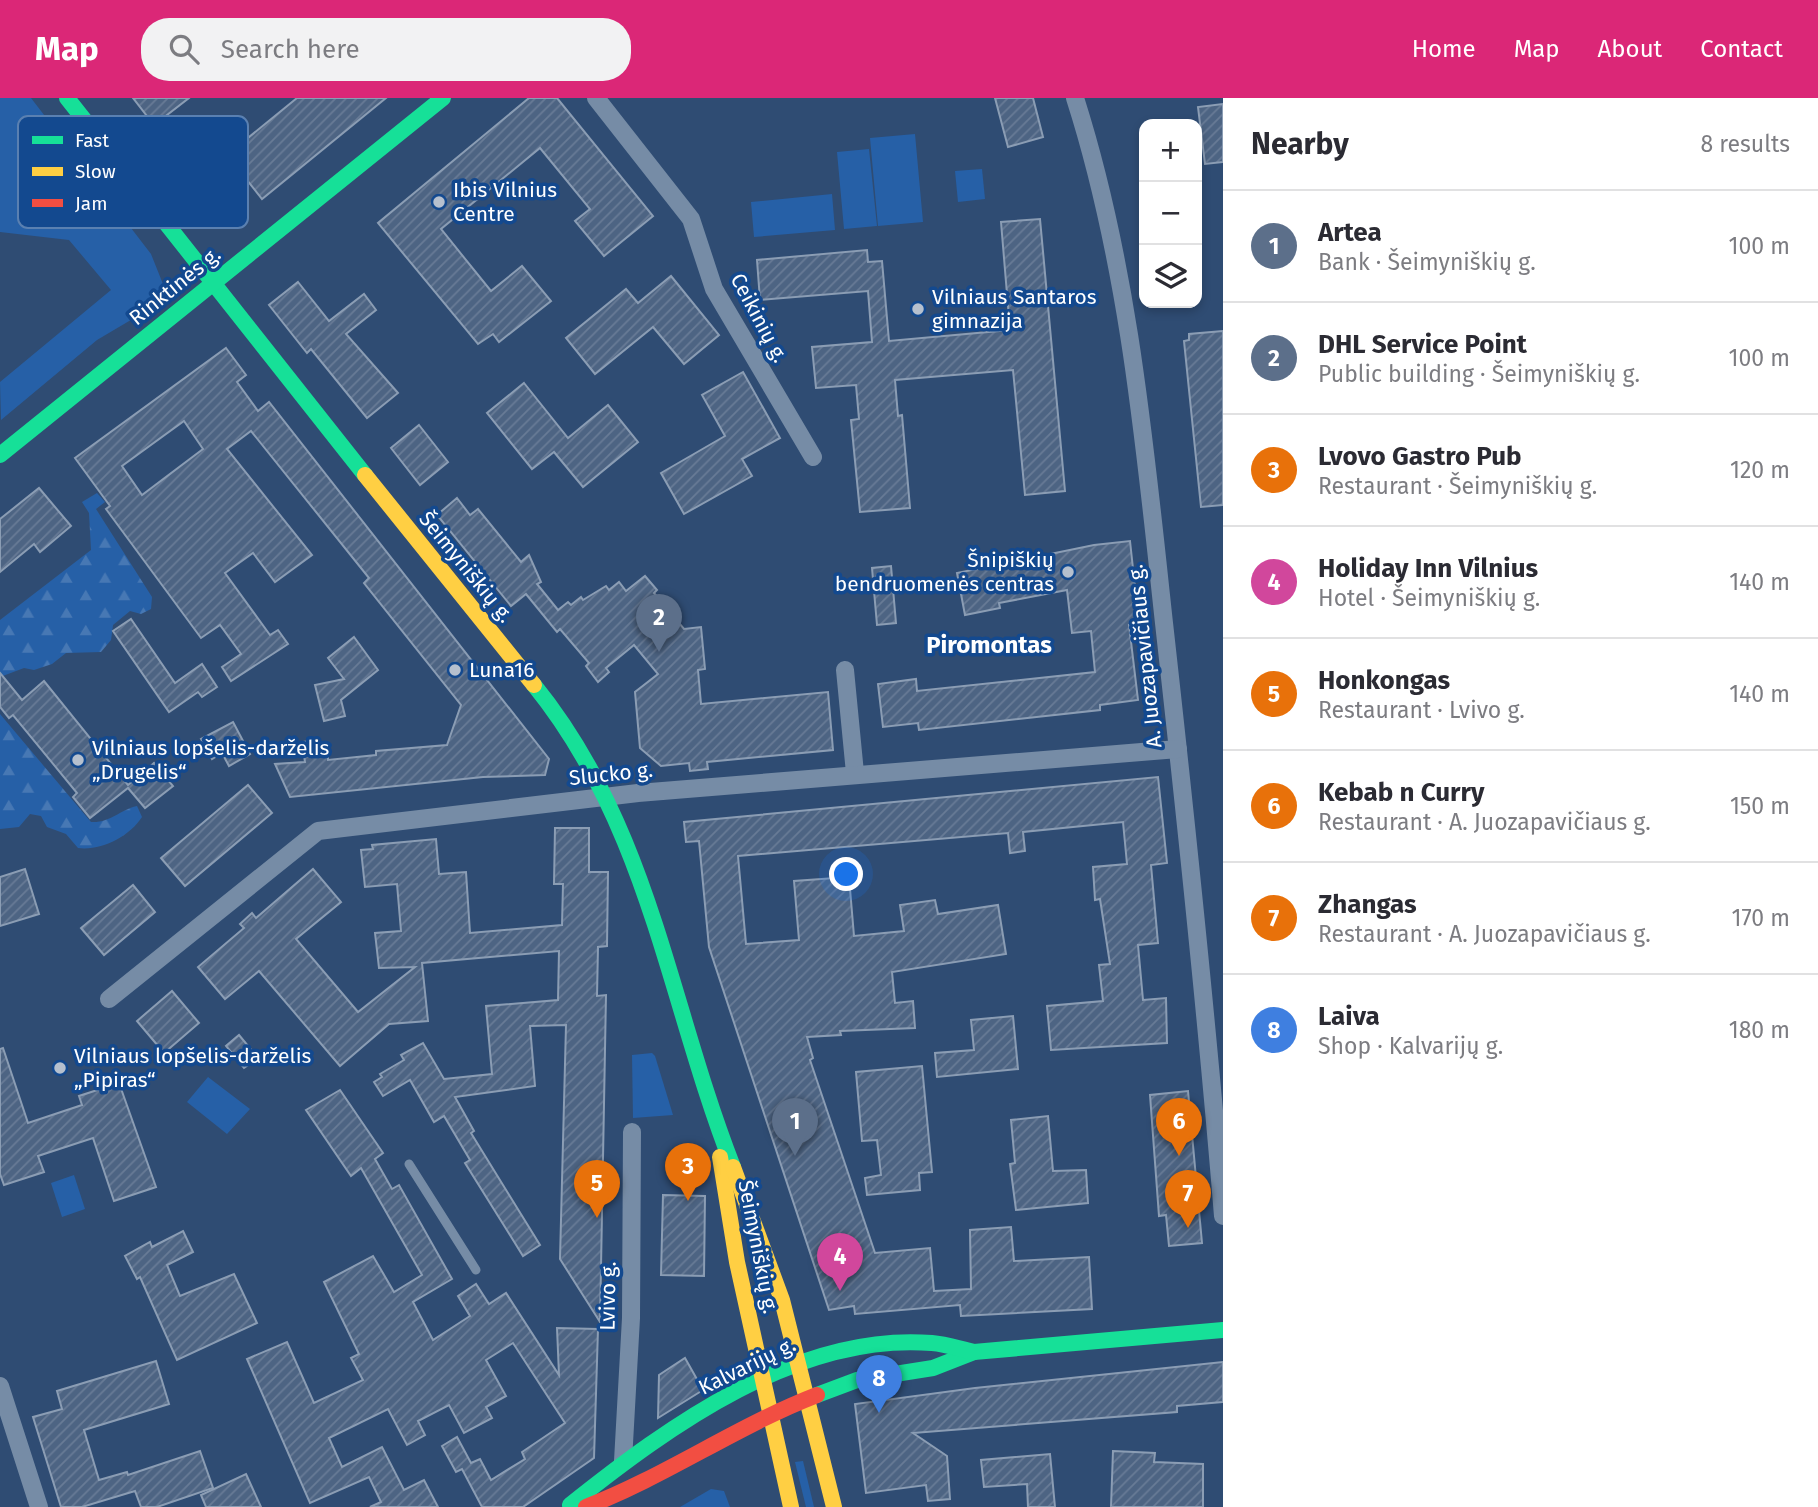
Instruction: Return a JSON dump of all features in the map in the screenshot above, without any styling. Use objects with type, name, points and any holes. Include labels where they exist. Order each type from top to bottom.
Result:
[{"type":"main road","name":"Šeimyniškių g.","points":[[67,98],[81,116]]},
{"type":"main road","name":"Rinktinės g.","points":[[0,455],[443,98]]},
{"type":"main road","name":"Šeimyniškių g.","points":[[168,228],[552,707],[584,751],[608,796],[632,847],[649,898],[717,1125],[753,1210],[799,1362],[834,1507]]},
{"type":"main road","name":"Šeimyniškių g.","points":[[717,1125],[729,1223],[768,1414],[791,1507]]},
{"type":"main road","name":"Kalvarijų g.","points":[[567,1507],[623,1461],[717,1401],[799,1362],[852,1351],[928,1343],[974,1352],[1223,1330]]},
{"type":"main road","name":"Kalvarijų g.","points":[[586,1507],[623,1500],[768,1414],[808,1396],[857,1380],[933,1368],[974,1352]]},
{"type":"street","name":"Ceikinių g.","points":[[596,98],[691,219],[714,289],[813,457]]},
{"type":"street","name":"A. Juozapavičiaus g.","points":[[1075,98],[1103,204],[1126,315],[1151,499],[1223,1216]]},
{"type":"street","points":[[845,670],[855,774]]},
{"type":"street","name":"Slucko g.","points":[[109,999],[317,831],[608,796],[1178,749]]},
{"type":"street","name":"Lvivo g.","points":[[623,1461],[631,1318],[632,1132]]},
{"type":"street","points":[[0,1386],[39,1507]]},
{"type":"lane","points":[[409,1164],[476,1270]]},
{"type":"green space","points":[[0,98],[31,98],[45,116],[18,116],[18,228],[131,228],[151,254],[163,284],[156,302],[97,340],[1,420],[0,382],[111,290],[69,240],[0,232]]},
{"type":"green space","points":[[915,134],[923,222],[878,226],[870,138]]},
{"type":"green space","points":[[869,149],[877,226],[844,229],[837,152]]},
{"type":"green space","points":[[982,169],[985,199],[958,202],[955,171]]},
{"type":"green space","points":[[832,194],[835,230],[754,237],[751,202]]},
{"type":"green space","points":[[97,493],[105,502],[96,509],[152,597],[151,609],[141,614],[130,611],[113,625],[111,640],[101,652],[66,653],[52,664],[34,670],[24,668],[0,677],[0,620],[91,550],[89,513],[82,502]]},
{"type":"green space","points":[[0,714],[91,822],[110,818],[137,806],[142,817],[130,831],[114,841],[87,848],[78,848],[66,834],[47,827],[41,816],[30,814],[19,827],[0,829]]},
{"type":"green space","points":[[652,1053],[673,1115],[633,1118],[632,1055]]},
{"type":"green space","points":[[208,1077],[250,1109],[227,1134],[187,1102]]},
{"type":"green space","points":[[74,1175],[85,1209],[62,1217],[51,1183]]},
{"type":"green space","points":[[803,1461],[814,1507],[806,1507],[795,1462]]},
{"type":"green space","points":[[711,1489],[724,1491],[730,1507],[680,1507]]},
{"type":"building","points":[[133,98],[189,98],[166,116],[147,116]]},
{"type":"building","points":[[297,98],[386,98],[262,199],[248,181],[248,138]]},
{"type":"building","points":[[529,98],[557,98],[653,216],[604,256],[575,221],[590,209],[540,148],[441,229],[491,291],[522,266],[551,301],[499,342],[493,334],[478,344],[378,223]]},
{"type":"building","points":[[995,98],[1033,98],[1043,137],[1008,147]]},
{"type":"building","points":[[1223,104],[1223,162],[1205,164],[1202,119],[1199,119],[1198,107]]},
{"type":"building","points":[[1040,219],[1065,491],[1025,495],[1013,370],[895,380],[898,416],[902,415],[910,508],[860,512],[851,420],[859,419],[856,385],[816,388],[812,347],[872,342],[868,291],[760,300],[757,260],[867,250],[868,262],[882,261],[889,341],[1010,330],[1001,222]]},
{"type":"building","points":[[671,276],[719,335],[684,364],[653,327],[595,374],[566,338],[626,289],[638,303]]},
{"type":"building","points":[[298,282],[329,321],[364,294],[376,310],[346,334],[398,393],[367,418],[311,349],[307,353],[269,305]]},
{"type":"building","points":[[1223,331],[1223,505],[1201,507],[1184,341],[1189,340],[1189,334]]},
{"type":"building","points":[[226,348],[246,375],[237,382],[258,411],[269,402],[549,759],[545,775],[483,777],[290,797],[275,764],[305,762],[302,742],[317,740],[319,756],[328,755],[328,760],[376,755],[376,751],[447,745],[461,705],[364,583],[369,578],[251,431],[227,449],[312,555],[275,582],[253,553],[225,573],[270,635],[278,630],[288,644],[231,681],[222,667],[241,654],[220,625],[201,638],[106,509],[110,506],[75,458]],"holes":[[[184,421],[203,449],[142,495],[122,466]]]},
{"type":"building","points":[[743,372],[780,438],[742,459],[752,476],[684,514],[661,473],[725,436],[702,395]]},
{"type":"building","points":[[524,383],[568,438],[608,405],[638,442],[583,487],[554,452],[532,469],[487,413]]},
{"type":"building","points":[[419,425],[448,462],[420,485],[391,448]]},
{"type":"building","points":[[39,488],[71,526],[40,552],[34,544],[0,572],[0,519]]},
{"type":"building","points":[[457,498],[470,515],[478,509],[521,562],[529,555],[541,582],[537,584],[558,610],[568,602],[571,605],[581,597],[583,600],[606,586],[609,590],[619,582],[626,591],[645,576],[657,590],[654,593],[684,629],[701,627],[705,669],[698,670],[701,704],[828,692],[833,750],[707,762],[708,769],[690,771],[689,763],[661,766],[640,748],[635,692],[658,674],[634,645],[606,668],[609,672],[598,682],[586,666],[589,663],[560,629],[557,632],[526,594],[511,606],[437,515]]},
{"type":"building","points":[[1130,541],[1139,624],[1129,625],[1138,700],[1100,705],[1100,710],[919,730],[918,723],[883,727],[878,684],[916,679],[917,691],[1095,672],[1091,631],[1072,633],[1067,590],[999,603],[1000,608],[965,615],[957,573],[1094,545]]},
{"type":"building","points":[[891,566],[896,623],[877,625],[872,568]]},
{"type":"building","points":[[131,619],[175,683],[202,664],[217,687],[202,697],[198,692],[169,712],[113,631]]},
{"type":"building","points":[[354,637],[378,670],[341,700],[345,716],[324,721],[315,685],[344,679],[328,658]]},
{"type":"building","points":[[0,673],[22,700],[44,681],[128,785],[154,763],[173,786],[145,808],[128,788],[90,818],[73,797],[77,793],[13,715],[9,718],[0,707]]},
{"type":"building","points":[[233,722],[250,754],[229,766],[222,753],[212,759],[201,739]]},
{"type":"building","points":[[1158,777],[1167,863],[1151,865],[1158,943],[1138,945],[1143,1000],[1166,998],[1167,1043],[1051,1050],[1047,1006],[1103,1001],[1099,965],[1110,964],[1100,899],[1095,900],[1093,867],[1127,864],[1123,822],[1023,832],[1025,851],[1010,853],[1008,833],[738,856],[746,944],[799,940],[794,881],[849,877],[854,936],[904,931],[900,905],[935,900],[938,914],[998,905],[1006,954],[892,972],[895,1003],[913,1001],[915,1028],[840,1031],[841,1035],[807,1037],[813,1058],[810,1060],[875,1253],[930,1248],[934,1291],[971,1289],[970,1230],[1011,1227],[1014,1261],[1089,1257],[1092,1309],[961,1316],[960,1305],[855,1314],[854,1306],[829,1310],[709,947],[699,841],[686,842],[684,822]]},
{"type":"building","points":[[248,785],[272,813],[185,886],[161,858]]},
{"type":"building","points":[[555,828],[589,828],[589,872],[608,872],[607,946],[598,947],[597,996],[606,995],[600,1322],[560,1259],[566,1025],[530,1026],[535,1086],[455,1097],[474,1131],[471,1133],[540,1245],[523,1256],[465,1163],[470,1160],[444,1116],[434,1122],[410,1080],[383,1096],[374,1082],[382,1077],[380,1074],[404,1060],[401,1055],[423,1043],[444,1079],[492,1074],[486,1006],[558,1000],[559,951],[422,963],[428,1021],[389,1024],[340,1066],[259,971],[225,999],[198,967],[244,928],[240,924],[252,913],[256,918],[313,869],[341,902],[296,939],[358,1012],[415,967],[379,968],[375,933],[401,931],[397,884],[365,887],[361,850],[373,849],[372,845],[436,839],[439,874],[466,872],[470,933],[562,925],[563,884],[554,884]]},
{"type":"building","points":[[25,869],[39,914],[0,926],[0,877]]},
{"type":"building","points":[[133,885],[155,912],[104,955],[81,928]]},
{"type":"building","points":[[172,991],[199,1023],[164,1053],[137,1021]]},
{"type":"building","points":[[1013,1016],[1018,1069],[937,1077],[935,1053],[974,1050],[971,1020]]},
{"type":"building","points":[[239,1035],[258,1058],[244,1068],[226,1046]]},
{"type":"building","points":[[3,1048],[28,1123],[82,1105],[79,1096],[119,1083],[156,1187],[114,1201],[93,1138],[38,1156],[44,1172],[4,1185],[0,1174],[0,1049]]},
{"type":"building","points":[[922,1066],[932,1172],[919,1173],[920,1190],[867,1195],[865,1178],[881,1175],[877,1140],[862,1141],[856,1072]]},
{"type":"building","points":[[340,1090],[383,1153],[375,1159],[392,1189],[399,1185],[452,1279],[413,1302],[433,1340],[470,1316],[458,1296],[476,1284],[489,1304],[506,1293],[559,1375],[557,1328],[598,1329],[594,1458],[523,1507],[482,1507],[462,1469],[456,1472],[442,1446],[457,1437],[471,1463],[480,1459],[491,1480],[525,1459],[522,1452],[565,1423],[513,1343],[486,1360],[506,1396],[486,1407],[492,1418],[464,1433],[449,1405],[418,1421],[425,1435],[407,1445],[388,1409],[329,1438],[342,1467],[382,1447],[404,1490],[424,1480],[438,1507],[370,1507],[381,1502],[369,1477],[310,1503],[247,1359],[287,1342],[314,1403],[363,1380],[351,1358],[359,1354],[324,1282],[373,1256],[394,1292],[422,1275],[361,1168],[351,1176],[306,1110]]},
{"type":"building","points":[[1188,1091],[1202,1243],[1169,1246],[1166,1215],[1159,1216],[1150,1095]]},
{"type":"building","points":[[1048,1116],[1053,1171],[1086,1170],[1088,1203],[1016,1210],[1010,1164],[1015,1163],[1011,1120]]},
{"type":"building","points":[[663,1195],[705,1196],[704,1276],[661,1275]]},
{"type":"building","points":[[183,1231],[193,1252],[167,1265],[180,1296],[234,1274],[257,1323],[177,1360],[140,1277],[137,1279],[125,1256],[150,1242],[152,1247]]},
{"type":"building","points":[[685,1358],[703,1390],[658,1418],[659,1375]]},
{"type":"building","points":[[156,1361],[169,1404],[84,1430],[99,1480],[127,1472],[128,1475],[200,1451],[213,1488],[157,1507],[141,1507],[135,1491],[82,1507],[61,1507],[33,1417],[62,1409],[57,1391]]},
{"type":"building","points":[[1223,1362],[1223,1402],[1177,1406],[1177,1412],[913,1433],[947,1456],[950,1499],[928,1501],[926,1485],[866,1493],[855,1404],[975,1388]]},
{"type":"building","points":[[1113,1451],[1155,1453],[1154,1462],[1203,1464],[1203,1507],[1111,1507]]},
{"type":"building","points":[[1050,1454],[1055,1507],[1028,1507],[1027,1484],[984,1487],[981,1460]]},
{"type":"building","points":[[246,1474],[261,1507],[206,1507],[201,1495]]},
{"type":"traffic: fast","points":[[67,98],[81,116]]},
{"type":"traffic: fast","points":[[0,455],[443,98]]},
{"type":"traffic: fast","points":[[170,228],[365,475]]},
{"type":"traffic: fast","points":[[534,685],[573,740],[605,797],[631,857],[653,917],[733,1167]]},
{"type":"traffic: fast","points":[[817,1395],[857,1380],[933,1368],[974,1352],[1223,1330]]},
{"type":"traffic: fast","points":[[570,1505],[649,1445],[693,1416],[738,1390],[785,1369],[833,1353],[882,1344],[932,1343],[974,1352]]},
{"type":"traffic: slow","points":[[365,475],[534,685]]},
{"type":"traffic: slow","points":[[720,1157],[737,1262],[791,1507]]},
{"type":"traffic: slow","points":[[733,1167],[782,1300],[834,1507]]},
{"type":"traffic: jam","points":[[586,1507],[645,1481],[758,1421],[817,1395]]},
{"type":"place","name":"Ibis Vilnius Centre","points":[[439,202]]},
{"type":"place","name":"Vilniaus Santaros gimnazija","points":[[918,309]]},
{"type":"place","name":"Šnipiškių bendruomenės centras","points":[[1068,572]]},
{"type":"place","name":"DHL Service Point","points":[[659,652]]},
{"type":"place","name":"Luna16","points":[[455,670]]},
{"type":"place","name":"Vilniaus lopšelis-darželis „Drugelis“","points":[[78,760]]},
{"type":"place","name":"Vilniaus lopšelis-darželis „Pipiras“","points":[[60,1068]]},
{"type":"place","name":"Artea","points":[[795,1156]]},
{"type":"place","name":"Kebab n Curry","points":[[1179,1156]]},
{"type":"place","name":"Lvovo Gastro Pub","points":[[688,1201]]},
{"type":"place","name":"Honkongas","points":[[597,1218]]},
{"type":"place","name":"Zhangas","points":[[1188,1228]]},
{"type":"place","name":"Holiday Inn Vilnius","points":[[840,1291]]},
{"type":"place","name":"Laiva","points":[[879,1413]]},
{"type":"district","name":"Piromontas","points":[[989,645]]}]
